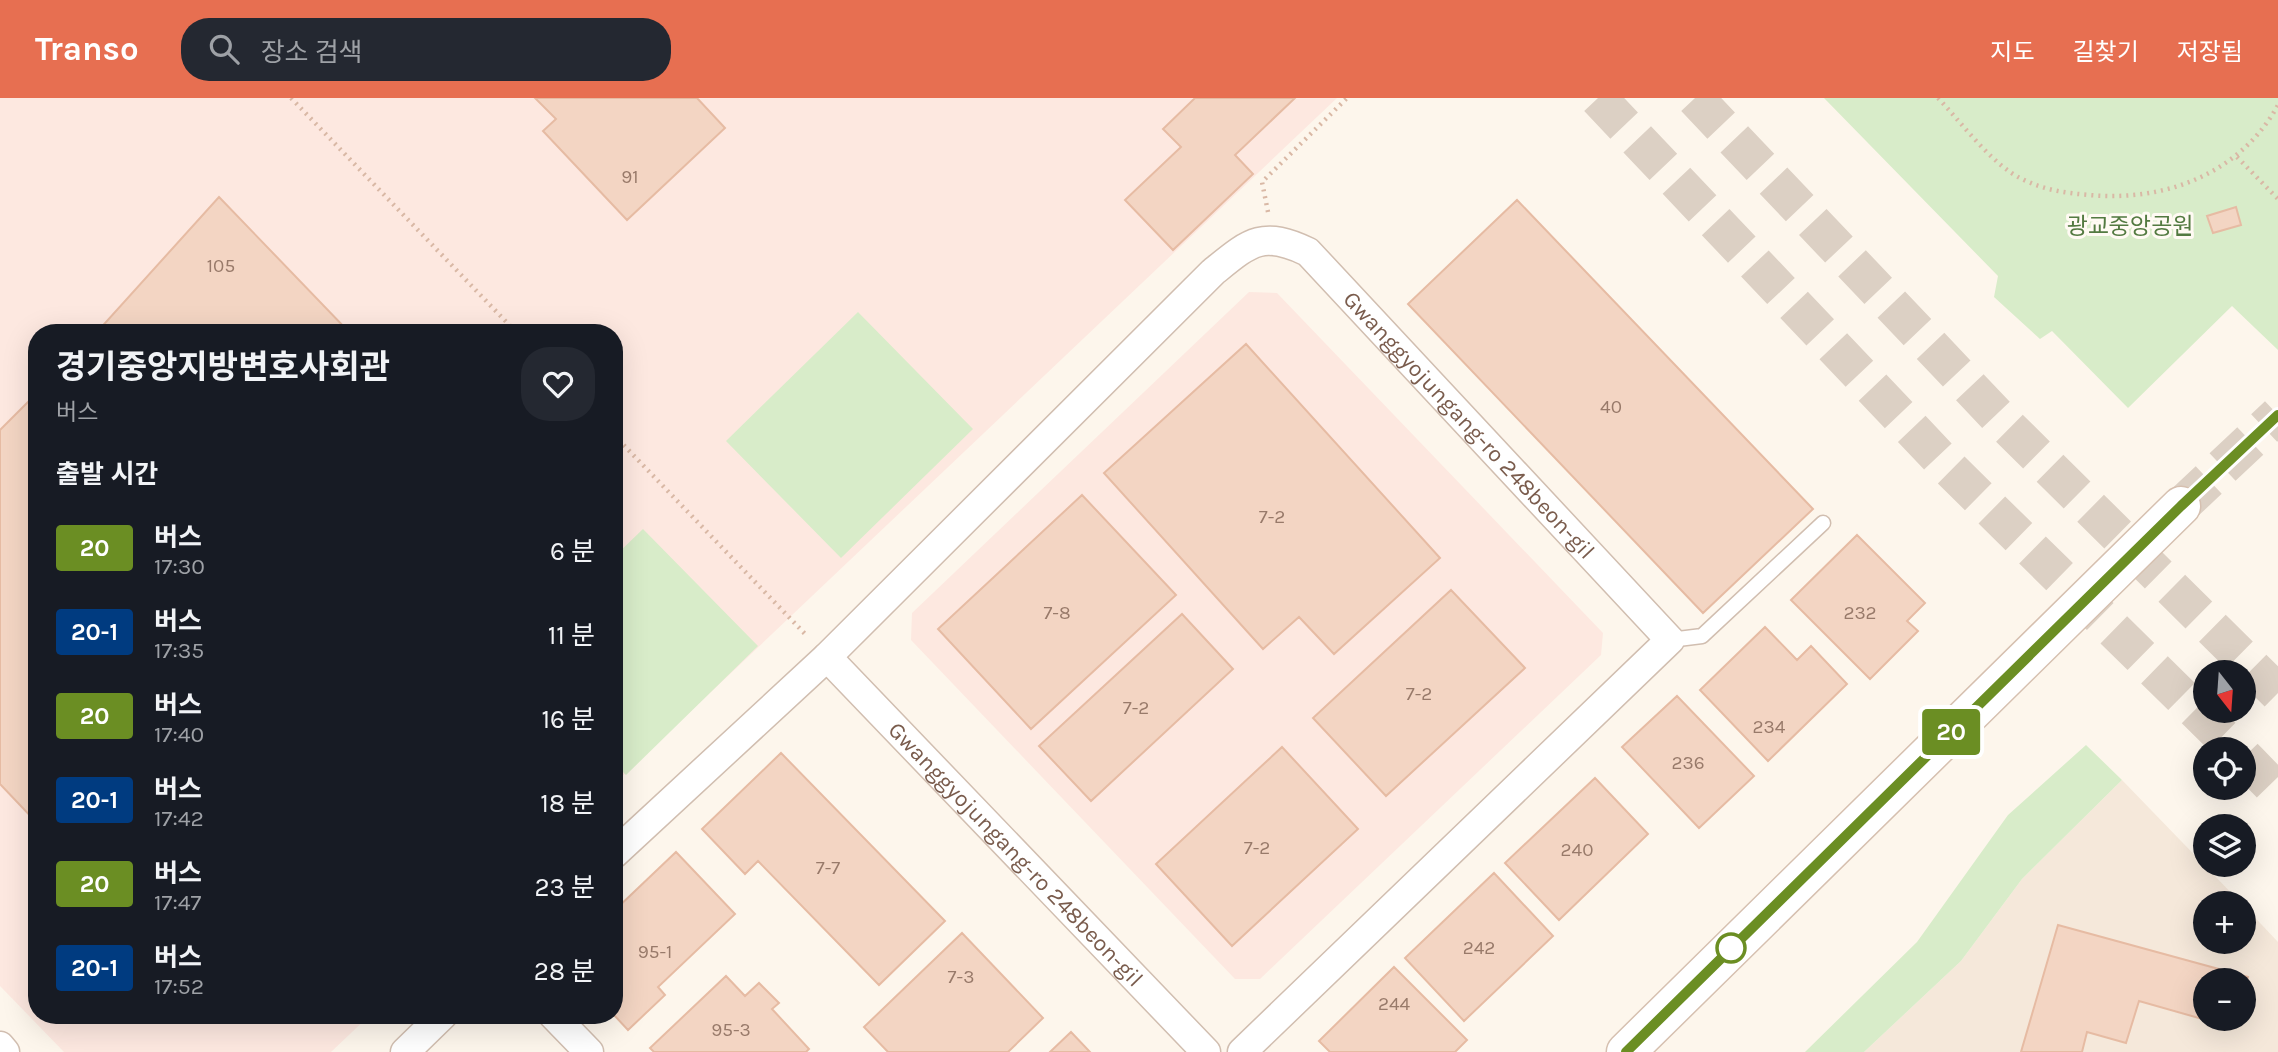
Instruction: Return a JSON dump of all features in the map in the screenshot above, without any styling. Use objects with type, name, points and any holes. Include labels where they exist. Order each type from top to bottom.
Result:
[{"type":"main road","points":[[1626,1052],[2181,506]]},
{"type":"street","points":[[623,846],[827,657],[1213,272],[1256,240],[1274,240]]},
{"type":"street","name":"Gwanggyojungang-ro 248beon-gil","points":[[1274,240],[1308,252],[1670,640]]},
{"type":"street","points":[[1242,1052],[1670,640]]},
{"type":"street","name":"Gwanggyojungang-ro 248beon-gil","points":[[827,657],[1206,1052]]},
{"type":"street","points":[[405,1052],[434,1024]]},
{"type":"street","points":[[562,1024],[589,1052]]},
{"type":"street","points":[[0,1046],[5,1052]]},
{"type":"lane","points":[[1670,640],[1702,636],[1823,523]]},
{"type":"path","points":[[291,98],[508,324]]},
{"type":"path","points":[[1274,240],[1262,182],[1348,98]]},
{"type":"path","points":[[1938,98],[1999,162],[2020,178],[2052,192],[2104,197],[2151,194],[2189,184],[2237,157],[2266,127],[2278,105]]},
{"type":"path","points":[[2237,157],[2278,199]]},
{"type":"path","points":[[623,444],[827,657]]},
{"type":"shaded area","points":[[0,98],[1337,98],[623,775],[623,324],[28,324],[28,1015],[0,986]]},
{"type":"shaded area","points":[[1249,292],[1277,293],[1603,633],[1601,655],[1260,979],[1235,979],[911,640],[912,613]]},
{"type":"shaded area","points":[[2122,780],[2193,853],[2193,877],[2216,877],[2229,891],[2193,891],[2193,954],[2256,954],[2256,919],[2278,942],[2278,1052],[1864,1052],[1961,961],[2022,879]]},
{"type":"shaded area","points":[[37,1024],[361,1024],[331,1052],[64,1052]]},
{"type":"green space","name":"광교중앙공원","points":[[1824,98],[2278,98],[2278,350],[2232,306],[2128,408],[2052,331],[2040,339],[1994,297],[1998,276]]},
{"type":"green space","points":[[858,312],[973,429],[841,558],[726,441]]},
{"type":"green space","points":[[643,529],[758,646],[626,775],[623,772],[623,548]]},
{"type":"green space","points":[[2086,745],[2122,780],[2022,879],[1961,961],[1864,1052],[1805,1052],[1917,942],[2008,815]]},
{"type":"building","points":[[535,98],[697,98],[725,128],[627,220],[543,131],[556,119]]},
{"type":"building","points":[[1195,98],[1295,98],[1235,155],[1253,174],[1173,250],[1125,200],[1181,147],[1163,129]]},
{"type":"building","points":[[219,197],[341,324],[104,324]]},
{"type":"building","points":[[1517,200],[1813,509],[1703,613],[1408,304]]},
{"type":"building","points":[[2236,207],[2241,225],[2213,233],[2207,216]]},
{"type":"building","points":[[1246,344],[1440,558],[1334,654],[1299,617],[1263,649],[1104,473]]},
{"type":"building","points":[[28,402],[28,814],[0,784],[0,430]]},
{"type":"building","points":[[1082,495],[1176,595],[1031,729],[938,629]]},
{"type":"building","points":[[1857,535],[1925,603],[1907,621],[1918,631],[1870,679],[1791,600]]},
{"type":"building","points":[[1451,590],[1525,668],[1386,796],[1313,718]]},
{"type":"building","points":[[1182,614],[1233,669],[1091,801],[1039,746]]},
{"type":"building","points":[[1765,627],[1797,660],[1811,646],[1847,684],[1768,761],[1700,690]]},
{"type":"building","points":[[1677,696],[1754,776],[1699,828],[1622,747]]},
{"type":"building","points":[[1282,747],[1358,829],[1232,946],[1156,864]]},
{"type":"building","points":[[781,753],[945,921],[879,985],[758,861],[745,874],[702,829]]},
{"type":"building","points":[[1595,778],[1648,834],[1559,920],[1505,863]]},
{"type":"building","points":[[676,852],[735,914],[658,987],[665,995],[628,1030],[622,1024],[623,902]]},
{"type":"building","points":[[1494,873],[1553,936],[1464,1021],[1405,958]]},
{"type":"building","points":[[2058,925],[2215,968],[2193,968],[2193,1016],[2139,1001],[2126,1043],[2087,1032],[2082,1052],[2021,1052]]},
{"type":"building","points":[[962,933],[1043,1018],[1008,1052],[888,1052],[864,1027]]},
{"type":"building","points":[[1394,967],[1467,1040],[1455,1052],[1330,1052],[1319,1041]]},
{"type":"building","points":[[726,976],[745,996],[759,983],[779,1003],[772,1009],[809,1049],[806,1052],[654,1052],[650,1048]]},
{"type":"building","points":[[1071,1032],[1090,1052],[1050,1052]]},
{"type":"tunnel","points":[[1598,98],[1944,463],[2223,737]]},
{"type":"tunnel","points":[[1695,98],[1999,418],[2278,693]]},
{"type":"tunnel","points":[[2181,506],[2278,415]]},
{"type":"tunnel","points":[[2256,769],[2278,792]]},
{"type":"bus line","name":"20","points":[[1626,1052],[2181,506],[2278,415]]}]
